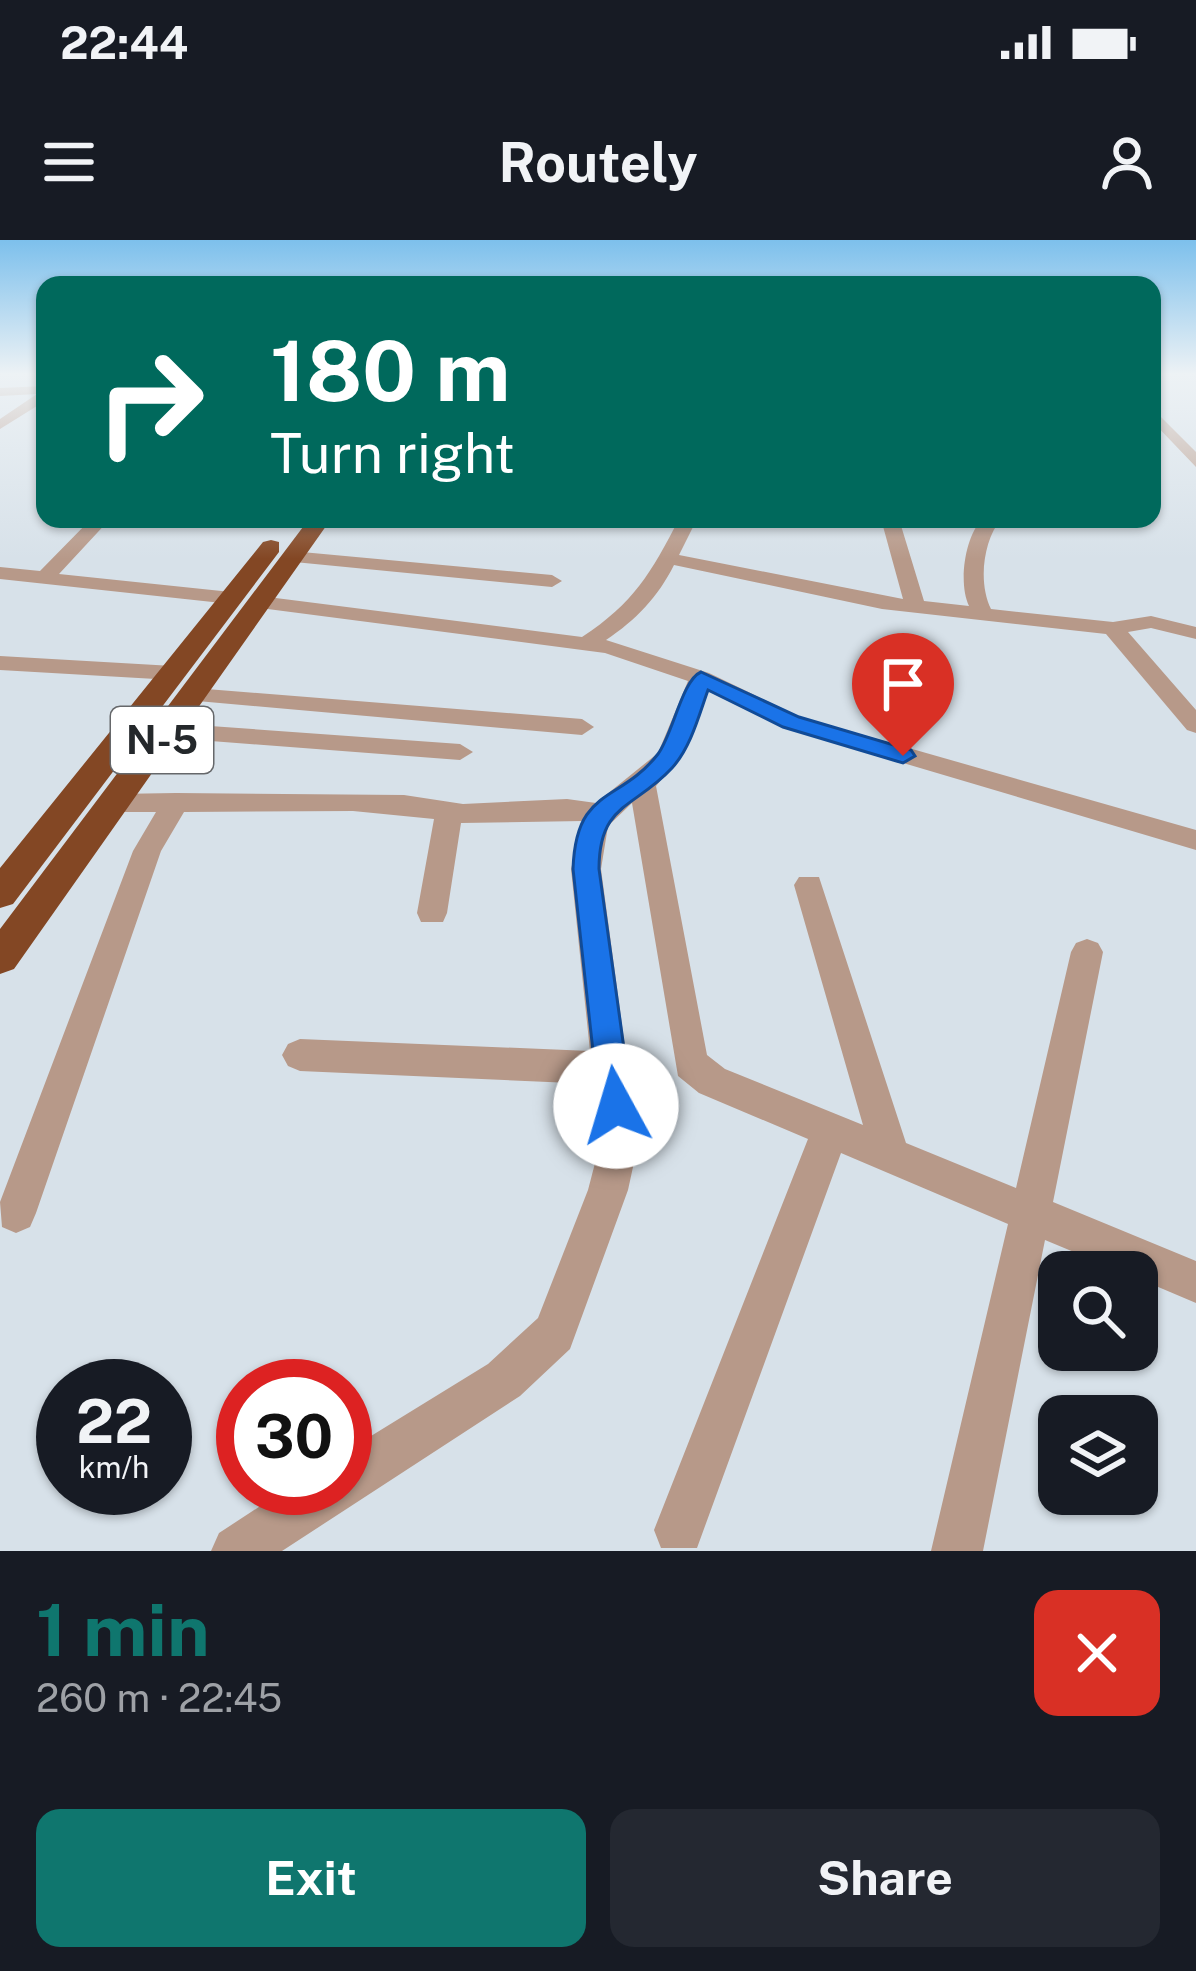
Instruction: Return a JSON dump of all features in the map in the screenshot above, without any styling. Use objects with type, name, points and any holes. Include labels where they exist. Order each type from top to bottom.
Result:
[{"type":"highway","name":"N-5","points":[[0,894],[183,684],[245,600],[287,528]]},
{"type":"highway","name":"N-5","points":[[245,600],[292,557],[313,528]]},
{"type":"highway","name":"N-5","points":[[0,958],[168,731],[183,684]]},
{"type":"street","points":[[1161,450],[1193,455]]},
{"type":"street","points":[[45,577],[92,528]]},
{"type":"street","points":[[589,643],[622,620],[671,559],[684,528]]},
{"type":"street","points":[[892,528],[914,606]]},
{"type":"street","points":[[983,528],[974,595],[983,613]]},
{"type":"street","points":[[292,557],[552,581]]},
{"type":"street","points":[[671,559],[914,606],[1114,628],[1151,622],[1196,633]]},
{"type":"street","points":[[0,573],[589,643],[701,679],[791,722],[1196,840]]},
{"type":"street","points":[[1114,628],[1196,725]]},
{"type":"street","points":[[0,663],[582,728]]},
{"type":"street","points":[[372,1463],[505,1380],[554,1333],[608,1190],[620,1144],[586,839],[599,813],[665,761],[685,726],[701,679]]},
{"type":"street","points":[[168,731],[460,752]]},
{"type":"street","points":[[642,780],[692,1064],[712,1081],[1196,1282]]},
{"type":"street","points":[[116,802],[370,802],[448,812],[567,808],[599,813]]},
{"type":"street","points":[[16,1213],[147,851],[176,802]]},
{"type":"street","points":[[432,913],[448,812]]},
{"type":"street","points":[[809,886],[892,1156]]},
{"type":"street","points":[[958,1551],[1087,952]]},
{"type":"street","points":[[301,1055],[612,1068]]},
{"type":"street","points":[[680,1530],[830,1130]]},
{"type":"street","points":[[237,1551],[292,1515]]},
{"type":"route","points":[[616,1106],[586,839],[599,813],[665,761],[685,726],[701,679],[791,722],[903,756]]}]
